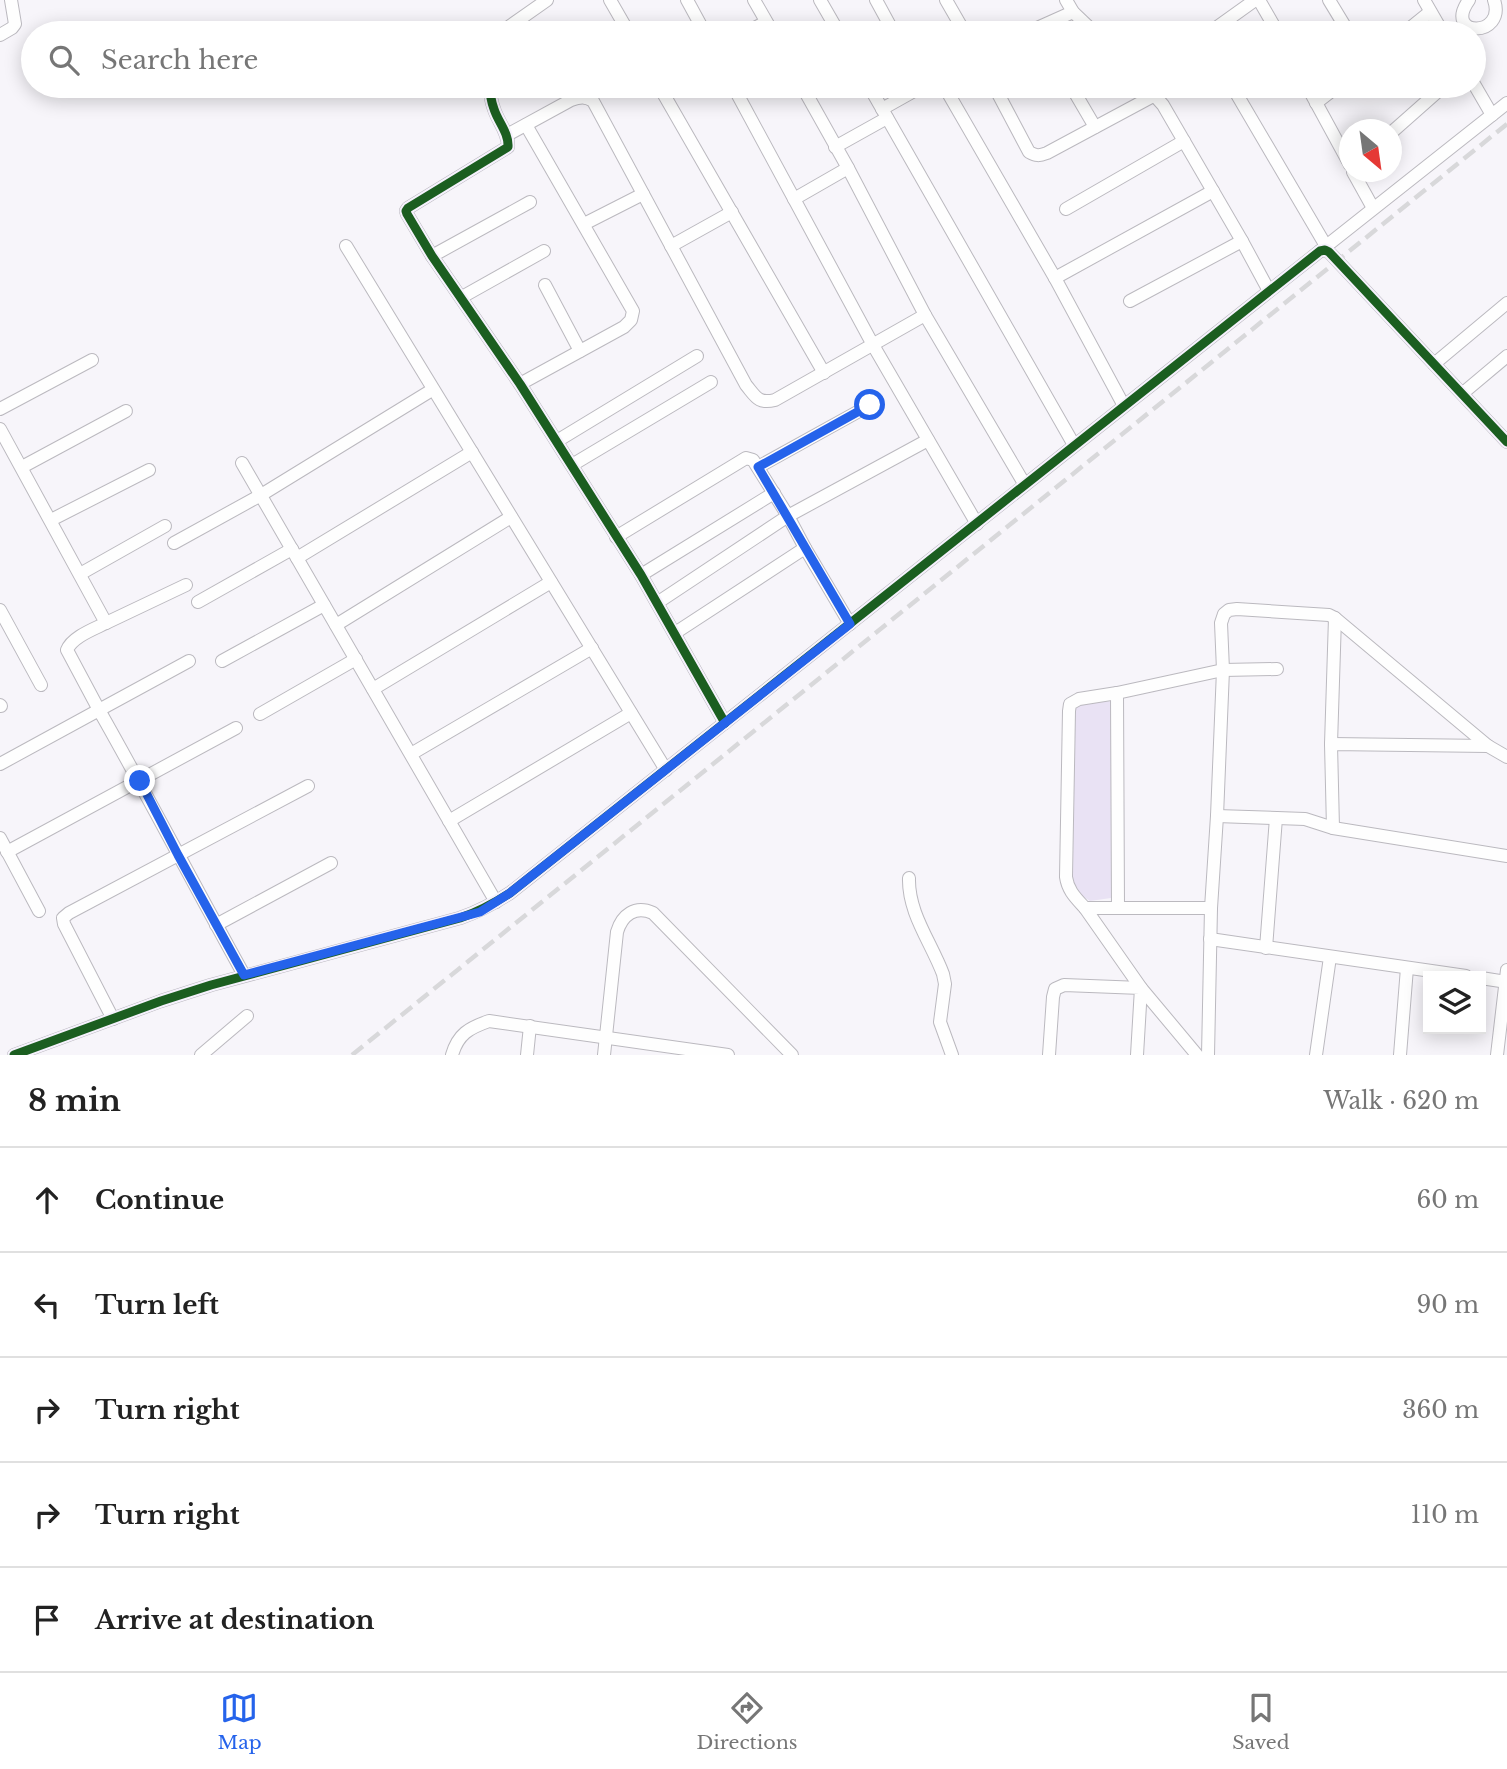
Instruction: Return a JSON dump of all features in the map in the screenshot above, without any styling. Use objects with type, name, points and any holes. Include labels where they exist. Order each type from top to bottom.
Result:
[{"type":"street","points":[[0,35],[15,24],[11,0]]},
{"type":"street","points":[[517,21],[547,0]]},
{"type":"street","points":[[610,0],[622,21]]},
{"type":"street","points":[[687,0],[698,21]]},
{"type":"street","points":[[754,0],[766,21]]},
{"type":"street","points":[[820,0],[832,21]]},
{"type":"street","points":[[876,0],[887,21]]},
{"type":"street","points":[[946,0],[958,21]]},
{"type":"street","points":[[1066,0],[1082,21]]},
{"type":"street","points":[[1226,21],[1257,0],[1270,21]]},
{"type":"street","points":[[1329,0],[1342,21]]},
{"type":"street","points":[[1466,21],[1464,10],[1469,0]]},
{"type":"street","points":[[1486,29],[1496,22],[1499,11],[1495,0]]},
{"type":"street","points":[[1414,21],[1427,6]]},
{"type":"street","points":[[1055,21],[1073,12]]},
{"type":"street","points":[[492,98],[494,111],[507,135],[509,143],[505,150],[408,208],[407,214],[432,256],[557,441],[641,575],[725,723]]},
{"type":"street","points":[[507,135],[578,98]]},
{"type":"street","points":[[588,98],[593,101],[746,385],[757,398],[765,402],[775,400],[925,315]]},
{"type":"street","points":[[667,98],[824,373]]},
{"type":"street","points":[[739,98],[873,345],[977,524]]},
{"type":"street","points":[[808,98],[925,315],[1025,485]]},
{"type":"street","points":[[876,98],[1074,445]]},
{"type":"street","points":[[835,147],[907,98]]},
{"type":"street","points":[[951,98],[1125,406]]},
{"type":"street","points":[[1000,98],[1029,152],[1035,156],[1041,156],[1096,127],[1139,98]]},
{"type":"street","points":[[1078,98],[1096,127]]},
{"type":"street","points":[[1156,98],[1184,141],[1269,291]]},
{"type":"street","points":[[1239,98],[1323,249],[1329,252],[1507,441]]},
{"type":"street","points":[[1313,98],[1339,146]]},
{"type":"street","points":[[1316,103],[1322,98]]},
{"type":"street","points":[[1402,122],[1430,98]]},
{"type":"street","points":[[1482,98],[1492,115]]},
{"type":"street","points":[[13,1055],[161,1001],[244,975],[460,918],[480,912],[496,902],[1507,103]]},
{"type":"street","points":[[520,384],[624,327],[631,320],[633,311],[526,125]]},
{"type":"street","points":[[1066,209],[1184,141]]},
{"type":"street","points":[[794,199],[848,168]]},
{"type":"street","points":[[1359,182],[1373,208]]},
{"type":"street","points":[[1055,278],[1213,191]]},
{"type":"street","points":[[584,224],[643,194]]},
{"type":"street","points":[[432,256],[530,202]]},
{"type":"street","points":[[671,246],[732,212]]},
{"type":"street","points":[[1130,301],[1242,241]]},
{"type":"street","points":[[346,246],[666,770]]},
{"type":"street","points":[[462,297],[544,251]]},
{"type":"street","points":[[545,285],[580,351]]},
{"type":"street","points":[[1434,364],[1507,303]]},
{"type":"street","points":[[557,441],[697,356]]},
{"type":"street","points":[[1463,393],[1507,356]]},
{"type":"street","points":[[0,409],[92,360]]},
{"type":"street","points":[[572,465],[711,382]]},
{"type":"street","points":[[174,543],[261,495],[432,390]]},
{"type":"street","points":[[758,467],[870,405]]},
{"type":"street","points":[[22,467],[126,411]]},
{"type":"street","points":[[0,429],[106,623]]},
{"type":"street","points":[[657,603],[788,516],[928,440]]},
{"type":"street","points":[[198,602],[295,554],[472,452]]},
{"type":"street","points":[[616,537],[746,458],[753,460],[850,624]]},
{"type":"street","points":[[242,463],[496,902]]},
{"type":"street","points":[[51,520],[149,470]]},
{"type":"street","points":[[641,575],[774,494]]},
{"type":"street","points":[[336,625],[511,517]]},
{"type":"street","points":[[80,574],[166,526]]},
{"type":"street","points":[[675,633],[805,548]]},
{"type":"street","points":[[373,689],[551,582]]},
{"type":"street","points":[[186,585],[106,623],[69,644],[67,650],[244,975]]},
{"type":"street","points":[[222,661],[324,605]]},
{"type":"street","points":[[0,610],[4,629],[41,685]]},
{"type":"street","points":[[1208,1055],[1211,908],[1223,670],[1221,623],[1224,614],[1229,610],[1320,613],[1335,618],[1488,746],[1507,757]]},
{"type":"street","points":[[1333,828],[1331,744],[1335,618]]},
{"type":"street","points":[[411,754],[592,648]]},
{"type":"street","points":[[260,714],[356,659]]},
{"type":"street","points":[[0,764],[189,661]]},
{"type":"street","points":[[1197,1055],[1141,988],[1067,886],[1070,704],[1223,670],[1277,669]]},
{"type":"street","points":[[1117,693],[1118,907]]},
{"type":"street","points":[[449,821],[631,713]]},
{"type":"street","points":[[8,852],[236,728]]},
{"type":"street","points":[[1331,744],[1488,746]]},
{"type":"street","points":[[113,1019],[64,925],[63,918],[308,786]]},
{"type":"street","points":[[1217,816],[1305,819],[1333,828],[1507,856]]},
{"type":"street","points":[[1266,948],[1276,818]]},
{"type":"street","points":[[0,838],[39,911]]},
{"type":"street","points":[[216,925],[331,863]]},
{"type":"street","points":[[909,878],[914,910],[943,974],[945,984],[940,1022],[952,1055]]},
{"type":"street","points":[[1085,908],[1211,908]]},
{"type":"street","points":[[604,1055],[617,932],[624,916],[635,910],[645,909],[653,913],[792,1055]]},
{"type":"street","points":[[1210,939],[1429,971]]},
{"type":"street","points":[[1316,1055],[1330,957]]},
{"type":"street","points":[[1400,1055],[1407,968]]},
{"type":"street","points":[[1486,978],[1506,978],[1497,1055]]},
{"type":"street","points":[[1049,1055],[1052,997],[1055,989],[1064,985],[1141,988]]},
{"type":"street","points":[[1137,1055],[1141,988]]},
{"type":"street","points":[[201,1055],[247,1016]]},
{"type":"street","points":[[452,1055],[455,1044],[463,1033],[489,1021],[728,1055]]},
{"type":"street","points":[[527,1055],[530,1026]]},
{"type":"shaded area","points":[[1113,701],[1111,898],[1090,901],[1073,890],[1074,705]]},
{"type":"railway","points":[[352,1055],[1507,124]]},
{"type":"cycle path","points":[[491,98],[507,137],[508,147],[408,208],[407,214],[432,256],[520,384],[641,575],[725,723]]},
{"type":"cycle path","points":[[14,1055],[211,985],[460,918],[504,897],[1320,251],[1329,252],[1507,442]]},
{"type":"route","points":[[140,781],[244,975],[480,912],[510,893],[850,624],[758,467],[870,405]]}]
